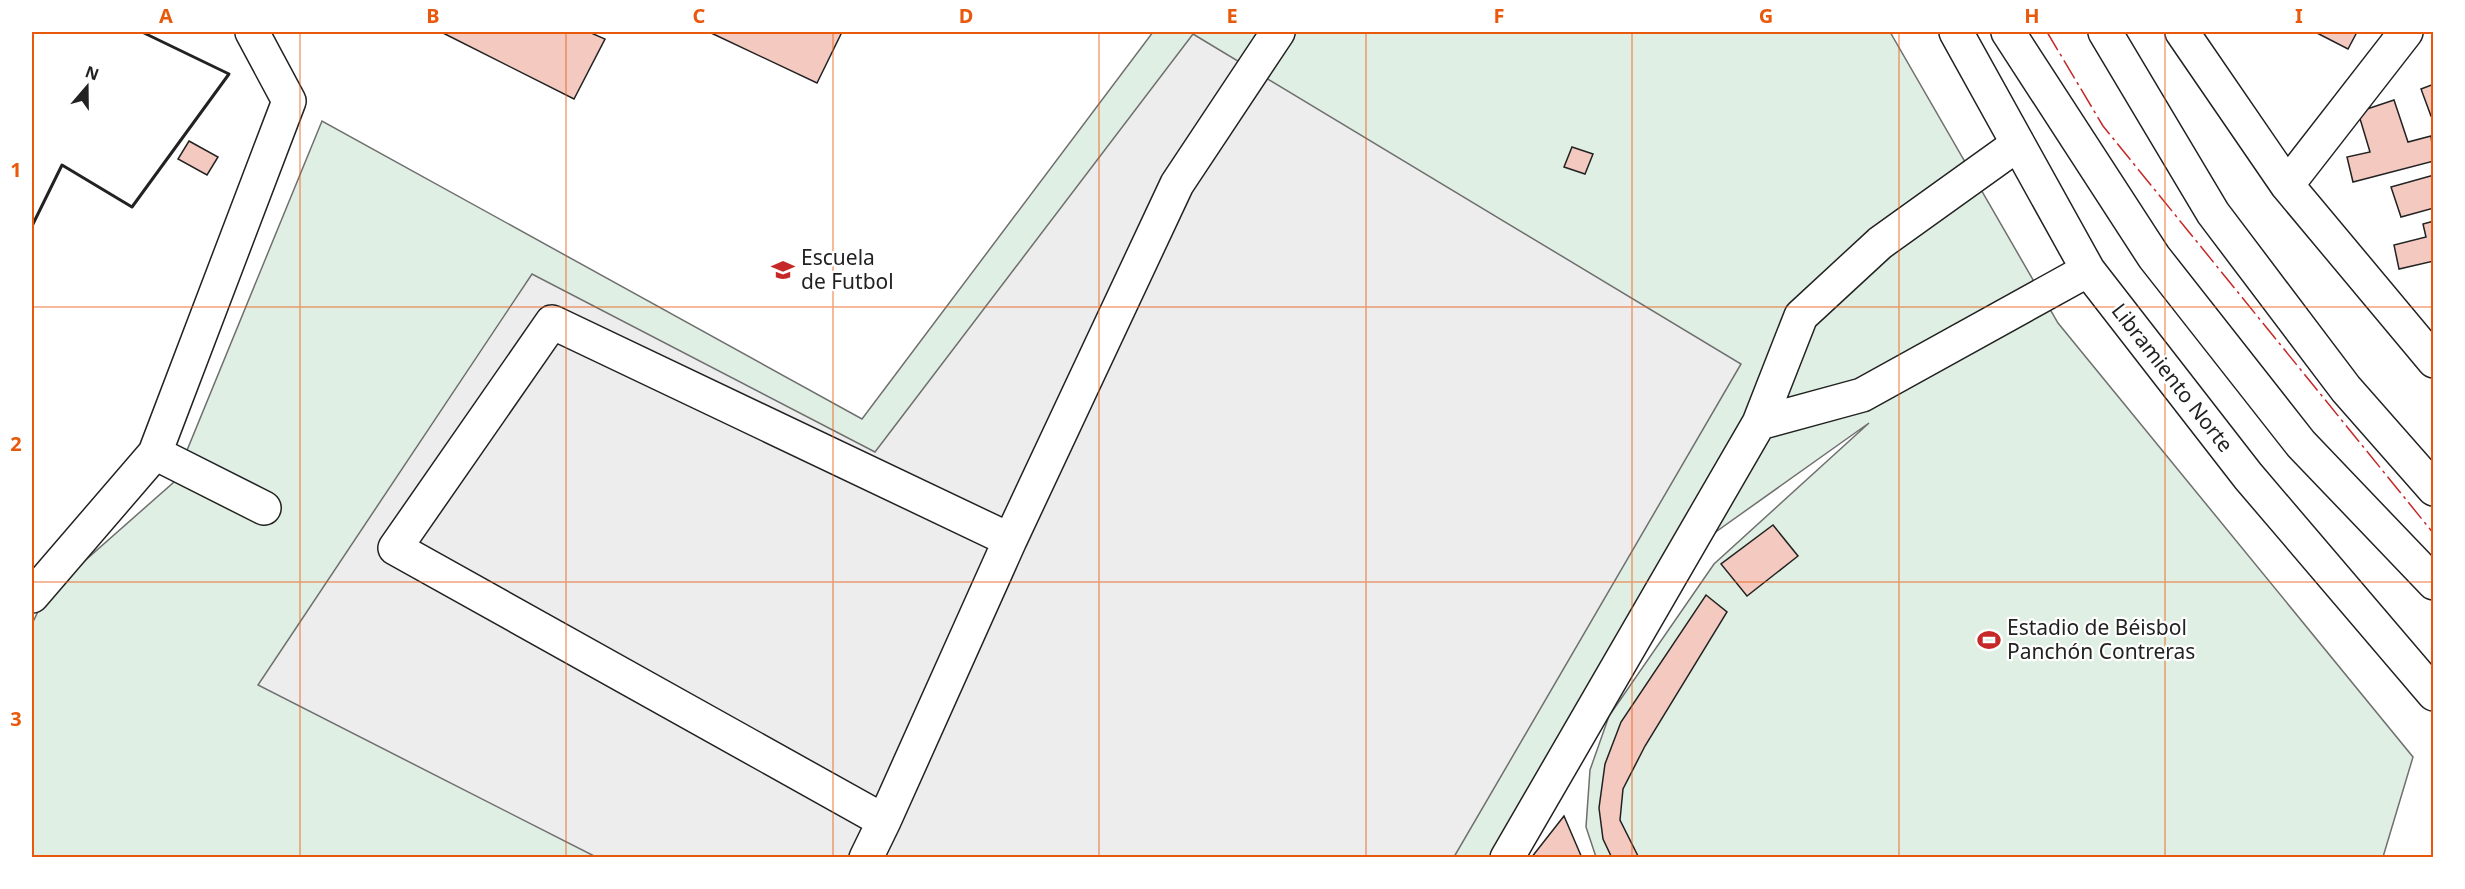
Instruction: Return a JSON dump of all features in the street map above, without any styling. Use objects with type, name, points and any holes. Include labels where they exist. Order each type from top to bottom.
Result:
[{"type":"main road","points":[[32,596],[155,453],[290,101],[252,32]]},
{"type":"main road","points":[[866,858],[1010,540],[1177,184],[1278,32]]},
{"type":"main road","name":"Libramiento Norte","points":[[1956,32],[2088,270],[2248,476],[2433,694]]},
{"type":"main road","points":[[2008,32],[2154,257],[2301,444],[2433,583]]},
{"type":"main road","points":[[2104,32],[2213,213],[2346,389],[2433,489]]},
{"type":"main road","points":[[2287,185],[2406,32]]},
{"type":"main road","points":[[2184,33],[2287,185],[2433,361]]},
{"type":"main road","points":[[1507,858],[1759,423],[1801,316],[1880,243],[2018,144]]},
{"type":"main road","points":[[1759,423],[1862,395],[2088,270]]},
{"type":"main road","points":[[884,821],[395,548],[552,322],[1010,540]]},
{"type":"main road","points":[[155,453],[264,508]]},
{"type":"green space","points":[[1153,32],[1890,32],[2058,323],[2413,757],[2383,857],[1596,857],[1586,827],[1590,770],[1609,716],[1714,564],[1869,423],[1703,541],[1508,857],[32,857],[32,624],[46,595],[174,482],[322,121],[862,419]]},
{"type":"shaded area","points":[[1193,34],[1741,364],[1454,857],[596,857],[258,685],[532,274],[875,452]]},
{"type":"building","points":[[441,32],[589,32],[605,39],[574,99]]},
{"type":"building","points":[[709,32],[842,32],[817,83]]},
{"type":"building","points":[[2315,32],[2357,32],[2348,49]]},
{"type":"building","points":[[2434,84],[2434,115],[2431,116],[2421,89]]},
{"type":"building","points":[[2394,100],[2408,142],[2431,136],[2434,161],[2353,182],[2347,157],[2370,152],[2358,112]]},
{"type":"building","points":[[189,141],[218,157],[207,175],[178,159]]},
{"type":"building","points":[[1572,147],[1593,154],[1585,174],[1564,167]]},
{"type":"building","points":[[2434,175],[2434,208],[2401,217],[2391,187]]},
{"type":"building","points":[[2434,221],[2434,261],[2399,269],[2394,245],[2426,237],[2423,224]]},
{"type":"building","points":[[1773,525],[1798,556],[1747,596],[1721,564]]},
{"type":"building","points":[[1706,595],[1727,612],[1645,746],[1623,789],[1620,820],[1639,858],[1612,858],[1603,839],[1599,808],[1605,764],[1621,722]]},
{"type":"building","points":[[1564,816],[1582,858],[1531,858]]},
{"type":"wall","points":[[32,226],[62,165],[132,207],[229,74],[142,32]]},
{"type":"power","points":[[2047,32],[2103,126],[2434,534]]},
{"type":"place","name":"Escuela de Futbol","points":[[783,270]]},
{"type":"place","name":"Estadio de Béisbol Panchón Contreras","points":[[1989,640]]}]
